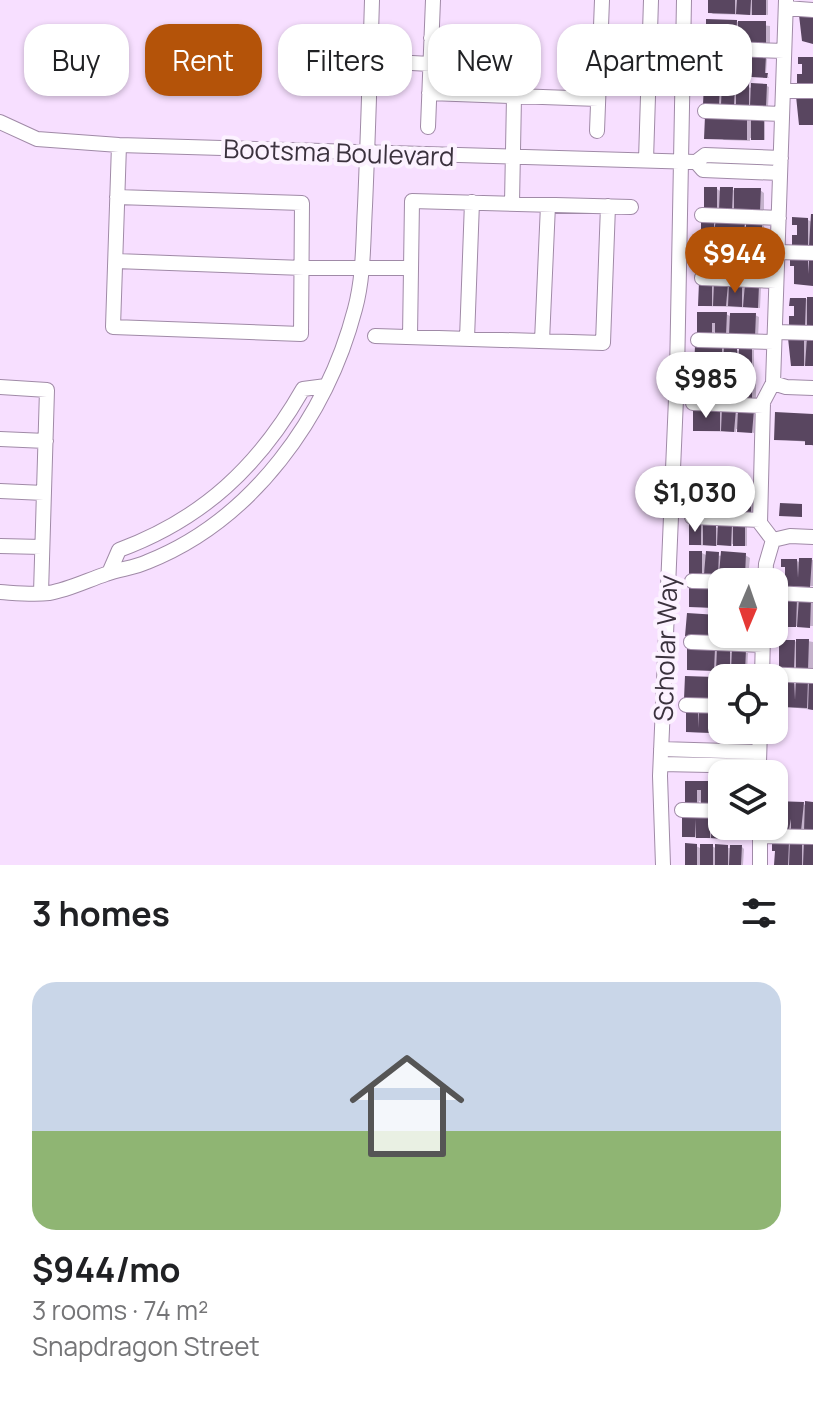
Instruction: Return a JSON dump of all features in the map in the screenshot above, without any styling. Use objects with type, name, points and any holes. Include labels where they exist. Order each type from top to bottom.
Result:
[{"type":"street","points":[[0,592],[51,593],[146,563],[184,544],[228,512],[273,469],[300,433],[342,350],[356,306],[368,154],[372,0]]},
{"type":"street","points":[[432,24],[433,0]]},
{"type":"street","points":[[597,131],[602,0]]},
{"type":"street","points":[[646,160],[651,0]]},
{"type":"street","name":"Scholar Way","points":[[663,865],[661,756],[689,161],[684,0]]},
{"type":"street","points":[[773,540],[760,520],[763,406],[773,383],[786,4],[813,10]]},
{"type":"street","points":[[752,50],[784,51]]},
{"type":"street","points":[[783,91],[813,91]]},
{"type":"street","points":[[428,127],[429,96]]},
{"type":"street","points":[[493,96],[598,99]]},
{"type":"street","points":[[512,203],[514,97]]},
{"type":"street","points":[[705,111],[782,114]]},
{"type":"street","name":"Bootsma Boulevard","points":[[0,122],[37,139],[119,145],[689,161],[705,155],[780,166]]},
{"type":"street","points":[[117,197],[302,203],[304,268],[301,334],[113,327],[116,261],[117,197],[119,145]]},
{"type":"street","points":[[410,337],[412,201],[631,207]]},
{"type":"street","points":[[467,339],[472,202]]},
{"type":"street","points":[[542,341],[548,205]]},
{"type":"street","points":[[375,336],[603,343],[608,206]]},
{"type":"street","points":[[702,215],[779,218]]},
{"type":"street","points":[[777,252],[813,253]]},
{"type":"street","points":[[116,261],[304,268],[411,268]]},
{"type":"street","points":[[702,278],[776,281]]},
{"type":"street","points":[[698,340],[813,333]]},
{"type":"street","points":[[773,383],[813,388]]},
{"type":"street","points":[[109,573],[119,550],[173,527],[220,494],[273,438],[303,389],[326,386]]},
{"type":"street","points":[[0,387],[47,390],[41,593]]},
{"type":"street","points":[[693,403],[763,406]]},
{"type":"street","points":[[0,439],[46,441]]},
{"type":"street","points":[[0,491],[44,493]]},
{"type":"street","points":[[692,517],[760,520]]},
{"type":"street","points":[[773,540],[790,536],[813,537]]},
{"type":"street","points":[[766,568],[773,540]]},
{"type":"street","points":[[0,546],[42,547]]},
{"type":"street","points":[[692,581],[708,581]]},
{"type":"street","points":[[788,594],[813,595]]},
{"type":"street","points":[[691,642],[708,641]]},
{"type":"street","points":[[788,676],[813,676]]},
{"type":"street","points":[[686,705],[708,706]]},
{"type":"street","points":[[661,756],[710,760]]},
{"type":"street","points":[[682,810],[708,811]]},
{"type":"street","points":[[788,834],[813,837]]},
{"type":"street","points":[[760,840],[760,865]]},
{"type":"building","points":[[708,0],[735,0],[735,14],[708,13]]},
{"type":"building","points":[[737,0],[751,0],[750,15],[736,14]]},
{"type":"building","points":[[752,0],[766,0],[766,15],[752,15]]},
{"type":"building","points":[[799,15],[813,15],[813,44],[802,41]]},
{"type":"building","points":[[706,19],[737,20],[737,24],[706,24]]},
{"type":"building","points":[[738,21],[766,21],[766,44],[752,44],[752,24],[738,24]]},
{"type":"building","points":[[752,55],[766,55],[767,78],[752,77]]},
{"type":"building","points":[[798,57],[813,57],[813,84],[797,84],[797,74],[802,74]]},
{"type":"building","points":[[752,83],[767,84],[766,107],[750,106]]},
{"type":"building","points":[[703,96],[719,96],[719,105],[703,105]]},
{"type":"building","points":[[721,96],[734,96],[734,106],[721,105]]},
{"type":"building","points":[[736,96],[749,96],[749,106],[736,105]]},
{"type":"building","points":[[796,96],[813,96],[813,125],[799,125]]},
{"type":"building","points":[[705,116],[747,117],[747,140],[704,139]]},
{"type":"building","points":[[751,117],[764,117],[764,140],[751,140]]},
{"type":"building","points":[[704,187],[717,187],[717,210],[704,210]]},
{"type":"building","points":[[720,187],[733,187],[732,211],[719,210]]},
{"type":"building","points":[[734,188],[761,188],[760,211],[734,210]]},
{"type":"building","points":[[813,214],[813,247],[809,246]]},
{"type":"building","points":[[792,217],[808,218],[808,246],[792,245],[792,235],[797,235],[797,225],[792,225]]},
{"type":"building","points":[[701,220],[714,220],[714,230],[716,221],[745,222],[743,245],[701,243]]},
{"type":"building","points":[[746,222],[762,222],[762,245],[746,245]]},
{"type":"building","points":[[699,249],[713,249],[712,273],[697,272]]},
{"type":"building","points":[[717,249],[730,250],[728,273],[715,272]]},
{"type":"building","points":[[731,250],[763,251],[762,268],[757,268],[756,274],[731,273]]},
{"type":"building","points":[[790,257],[808,257],[808,274],[809,257],[813,257],[813,286],[794,284],[794,266],[790,266]]},
{"type":"building","points":[[699,282],[712,282],[712,306],[698,306]]},
{"type":"building","points":[[714,283],[728,284],[726,306],[713,306]]},
{"type":"building","points":[[729,284],[742,284],[742,307],[728,306]]},
{"type":"building","points":[[745,284],[759,285],[758,308],[743,307]]},
{"type":"building","points":[[807,297],[813,297],[813,327],[807,327]]},
{"type":"building","points":[[790,298],[806,298],[805,326],[789,326],[789,316],[794,316],[794,306],[789,306]]},
{"type":"building","points":[[697,312],[727,312],[726,335],[715,335],[715,323],[712,323],[712,334],[697,335]]},
{"type":"building","points":[[730,313],[756,313],[755,337],[729,335]]},
{"type":"building","points":[[807,337],[813,338],[813,366],[805,366]]},
{"type":"building","points":[[788,338],[804,338],[804,366],[791,366]]},
{"type":"building","points":[[695,346],[722,346],[722,369],[694,368]]},
{"type":"building","points":[[724,346],[737,347],[737,369],[723,369]]},
{"type":"building","points":[[739,346],[752,347],[752,370],[739,370]]},
{"type":"building","points":[[695,375],[752,375],[752,398],[695,398]]},
{"type":"building","points":[[693,408],[720,408],[720,431],[693,431]]},
{"type":"building","points":[[722,408],[736,409],[734,432],[721,431]]},
{"type":"building","points":[[738,409],[754,410],[752,433],[737,432]]},
{"type":"building","points":[[775,412],[813,414],[813,445],[805,445],[805,441],[774,440]]},
{"type":"building","points":[[693,488],[706,489],[705,513],[691,512]]},
{"type":"building","points":[[708,489],[720,489],[720,512],[708,512]]},
{"type":"building","points":[[722,490],[735,490],[735,513],[722,512]]},
{"type":"building","points":[[737,490],[751,490],[751,513],[736,513]]},
{"type":"building","points":[[780,503],[802,504],[802,517],[779,516]]},
{"type":"building","points":[[689,522],[701,523],[701,545],[689,545]]},
{"type":"building","points":[[703,523],[716,523],[716,546],[703,545]]},
{"type":"building","points":[[718,523],[732,524],[731,546],[717,545]]},
{"type":"building","points":[[733,523],[745,523],[745,546],[733,546]]},
{"type":"building","points":[[689,551],[702,551],[702,575],[689,574]]},
{"type":"building","points":[[706,551],[719,552],[718,568],[708,568],[708,574],[704,574]]},
{"type":"building","points":[[721,551],[746,553],[745,568],[720,568]]},
{"type":"building","points":[[799,558],[812,558],[810,587],[788,586],[788,568],[781,567],[781,559],[797,559],[798,578]]},
{"type":"building","points":[[689,586],[708,586],[708,608],[689,607]]},
{"type":"building","points":[[788,598],[797,599],[796,627],[788,627]]},
{"type":"building","points":[[799,598],[811,599],[810,628],[797,627]]},
{"type":"building","points":[[687,613],[708,614],[708,637],[685,636]]},
{"type":"building","points":[[796,639],[809,639],[808,670],[796,669]]},
{"type":"building","points":[[788,640],[795,640],[794,668],[779,664],[779,648],[788,648]]},
{"type":"building","points":[[687,647],[715,648],[714,664],[708,664],[708,671],[687,670]]},
{"type":"building","points":[[717,648],[730,649],[730,664],[716,664]]},
{"type":"building","points":[[732,649],[746,649],[745,664],[731,664]]},
{"type":"building","points":[[685,676],[708,677],[708,700],[684,699]]},
{"type":"building","points":[[796,679],[808,679],[807,708],[788,707],[788,680],[794,680],[795,700]]},
{"type":"building","points":[[809,680],[813,680],[813,710],[808,709]]},
{"type":"building","points":[[686,710],[698,711],[699,728],[699,710],[708,711],[708,733],[686,732]]},
{"type":"building","points":[[685,781],[708,781],[708,804],[701,804],[701,790],[697,790],[697,804],[685,804]]},
{"type":"building","points":[[788,801],[804,802],[801,831],[791,831],[791,819],[789,829]]},
{"type":"building","points":[[805,801],[813,802],[813,831],[804,831]]},
{"type":"building","points":[[682,814],[708,815],[708,838],[696,838],[696,819],[695,837],[682,837]]},
{"type":"building","points":[[772,841],[789,842],[788,865],[774,865]]},
{"type":"building","points":[[790,841],[802,841],[802,865],[789,865]]},
{"type":"building","points":[[804,841],[813,842],[813,865],[803,865]]},
{"type":"building","points":[[685,843],[697,844],[697,865],[685,865]]},
{"type":"building","points":[[700,844],[713,844],[713,865],[700,865]]},
{"type":"building","points":[[715,844],[728,845],[728,865],[715,865]]},
{"type":"building","points":[[730,845],[742,845],[741,865],[729,865]]}]
